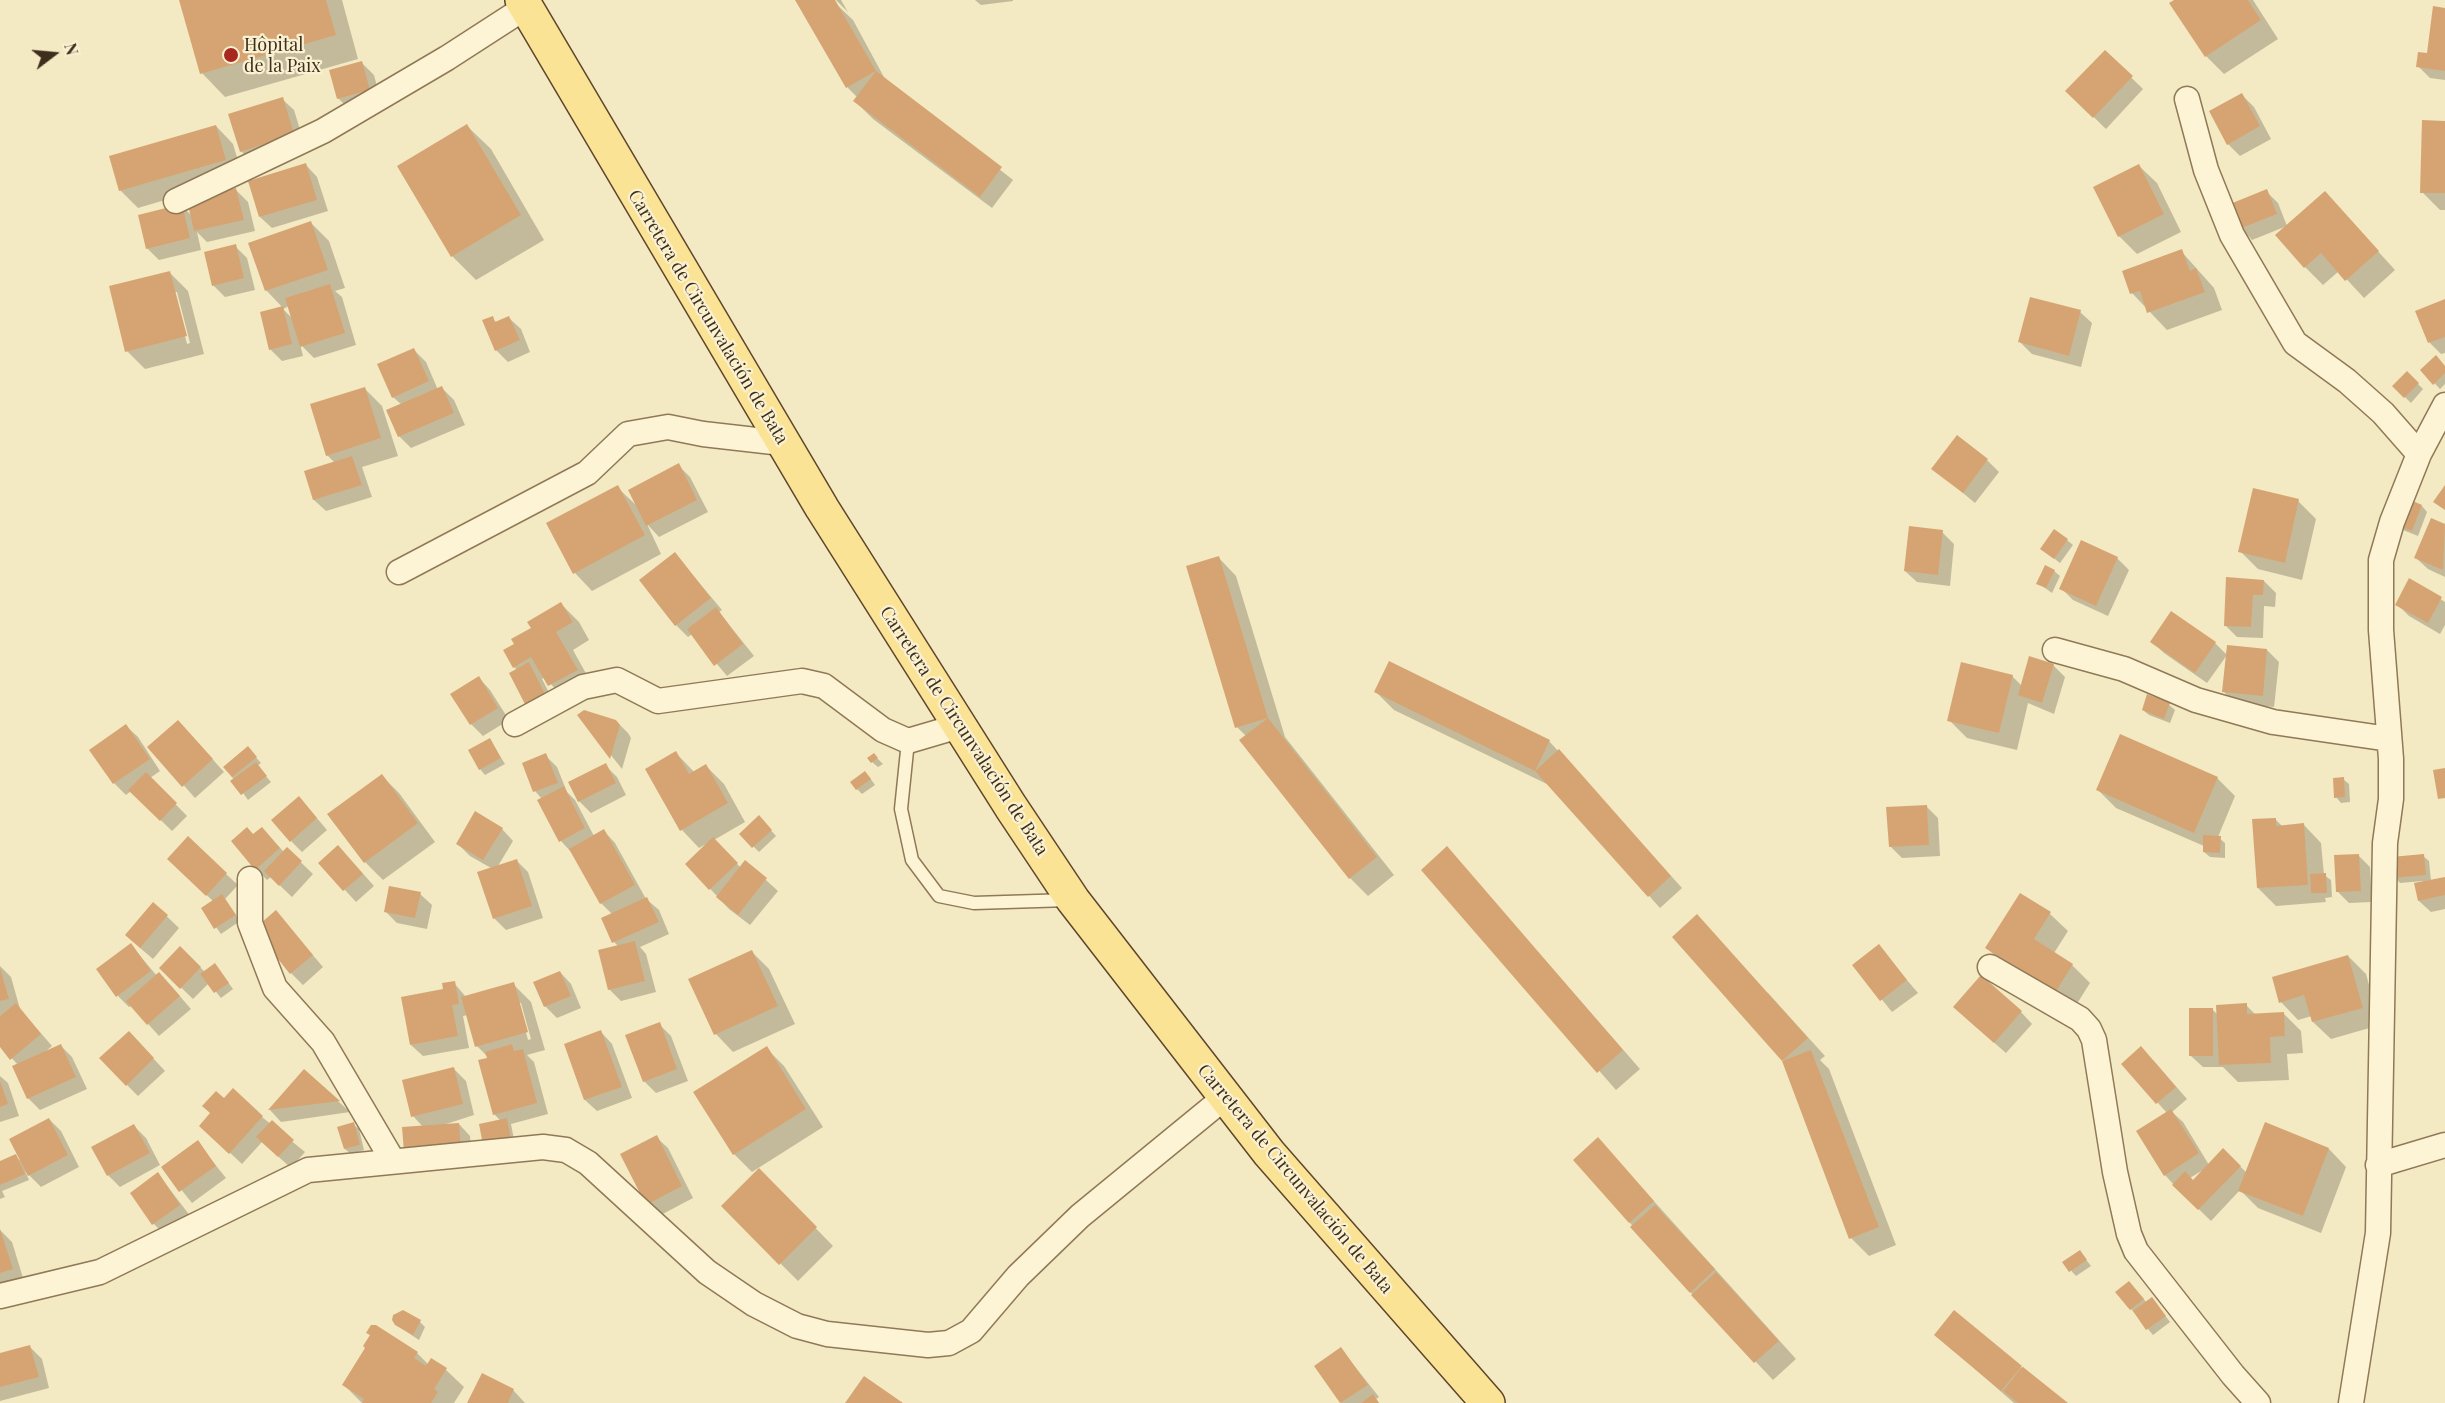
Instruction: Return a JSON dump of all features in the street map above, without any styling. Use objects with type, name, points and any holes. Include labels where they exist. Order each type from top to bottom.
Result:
[{"type":"main road","name":"Carretera de Circunvalación de Bata","points":[[524,4],[783,443],[959,726],[1073,900],[1224,1098],[1269,1153],[1488,1403]]},
{"type":"street","points":[[176,201],[323,131],[447,58],[524,4]]},
{"type":"street","points":[[2187,99],[2206,170],[2232,235],[2295,343],[2347,381],[2383,413],[2419,454]]},
{"type":"street","points":[[2351,1403],[2378,1233],[2378,1165],[2384,1033],[2385,843],[2391,799],[2390,739],[2381,630],[2381,560],[2392,522],[2419,454],[2445,405]]},
{"type":"street","points":[[399,572],[587,473],[628,434],[668,427],[703,434],[783,443]]},
{"type":"street","points":[[2055,650],[2124,669],[2196,700],[2273,722],[2390,739]]},
{"type":"street","points":[[515,724],[583,687],[617,680],[658,701],[802,681],[824,686],[882,730],[908,741],[959,726]]},
{"type":"street","points":[[250,879],[250,923],[275,988],[323,1042],[393,1161]]},
{"type":"street","points":[[1990,967],[2080,1019],[2089,1029],[2097,1055],[2124,1216],[2136,1251],[2233,1375],[2258,1403]]},
{"type":"street","points":[[0,1296],[100,1272],[308,1170],[543,1147],[566,1150],[588,1163],[707,1272],[754,1304],[797,1326],[827,1334],[928,1345],[949,1343],[971,1331],[1018,1276],[1080,1216],[1224,1098]]},
{"type":"street","points":[[2378,1165],[2445,1144]]},
{"type":"lane","points":[[908,741],[901,809],[912,860],[939,896],[974,903],[1073,900]]},
{"type":"building","name":"Hôpital de la Paix","points":[[179,0],[326,0],[336,35],[200,74]]},
{"type":"building","points":[[795,0],[835,0],[876,71],[846,88]]},
{"type":"building","points":[[2174,0],[2248,0],[2261,20],[2205,57],[2169,3]]},
{"type":"building","points":[[2433,6],[2445,8],[2445,71],[2416,67],[2418,52],[2427,53]]},
{"type":"building","points":[[2105,50],[2133,76],[2093,118],[2065,91]]},
{"type":"building","points":[[362,61],[370,90],[337,99],[329,70]]},
{"type":"building","points":[[876,71],[1002,167],[980,197],[853,101]]},
{"type":"building","points":[[2242,93],[2260,126],[2227,145],[2209,111]]},
{"type":"building","points":[[283,97],[294,134],[240,152],[228,114]]},
{"type":"building","points":[[2422,120],[2445,121],[2445,193],[2420,193]]},
{"type":"building","points":[[467,124],[521,215],[451,257],[397,166]]},
{"type":"building","points":[[216,125],[226,160],[119,191],[109,156]]},
{"type":"building","points":[[306,163],[317,200],[259,217],[248,181]]},
{"type":"building","points":[[2139,164],[2164,214],[2118,237],[2093,187]]},
{"type":"building","points":[[236,188],[244,220],[194,231],[187,200]]},
{"type":"building","points":[[2267,189],[2277,214],[2239,229],[2230,204]]},
{"type":"building","points":[[2325,191],[2379,251],[2345,281],[2321,253],[2304,268],[2275,235]]},
{"type":"building","points":[[182,204],[190,238],[146,249],[138,215]]},
{"type":"building","points":[[311,221],[328,270],[265,291],[248,243]]},
{"type":"building","points":[[236,244],[244,278],[212,286],[204,252]]},
{"type":"building","points":[[2182,249],[2190,271],[2196,268],[2205,292],[2147,313],[2140,291],[2130,294],[2122,271]]},
{"type":"building","points":[[170,271],[187,336],[125,352],[109,286]]},
{"type":"building","points":[[330,284],[345,333],[300,347],[285,298]]},
{"type":"building","points":[[2030,297],[2081,310],[2069,356],[2018,342]]},
{"type":"building","points":[[2445,299],[2445,337],[2428,343],[2415,311]]},
{"type":"building","points":[[283,306],[292,344],[269,350],[260,312]]},
{"type":"building","points":[[493,316],[495,322],[509,316],[520,340],[495,351],[482,320]]},
{"type":"building","points":[[414,348],[429,381],[392,398],[377,364]]},
{"type":"building","points":[[2436,355],[2445,366],[2445,373],[2433,385],[2420,370]]},
{"type":"building","points":[[2407,371],[2419,383],[2404,398],[2392,386]]},
{"type":"building","points":[[442,386],[454,413],[398,437],[386,410]]},
{"type":"building","points":[[365,387],[381,438],[326,456],[310,404]]},
{"type":"building","points":[[1957,435],[1988,459],[1963,493],[1931,469]]},
{"type":"building","points":[[352,456],[362,485],[313,500],[304,471]]},
{"type":"building","points":[[679,463],[697,500],[646,526],[628,490]]},
{"type":"building","points":[[618,485],[645,535],[573,574],[546,523]]},
{"type":"building","points":[[2445,485],[2445,510],[2433,502]]},
{"type":"building","points":[[2253,488],[2299,499],[2285,563],[2238,552]]},
{"type":"building","points":[[2406,498],[2422,505],[2412,531],[2396,525]]},
{"type":"building","points":[[2431,518],[2445,524],[2443,570],[2414,558]]},
{"type":"building","points":[[1909,526],[1943,530],[1938,575],[1904,571]]},
{"type":"building","points":[[2054,529],[2068,539],[2054,559],[2040,549]]},
{"type":"building","points":[[2081,540],[2118,557],[2096,606],[2059,589]]},
{"type":"building","points":[[675,552],[711,598],[675,626],[639,580]]},
{"type":"building","points":[[1219,556],[1268,718],[1235,728],[1186,566]]},
{"type":"building","points":[[2045,565],[2055,570],[2046,588],[2036,584]]},
{"type":"building","points":[[2226,577],[2264,580],[2263,595],[2253,595],[2251,627],[2224,626]]},
{"type":"building","points":[[2409,578],[2442,597],[2428,623],[2395,605]]},
{"type":"building","points":[[561,602],[573,622],[556,632],[578,670],[548,686],[531,657],[513,668],[503,650],[514,644],[511,639],[531,628],[527,622]]},
{"type":"building","points":[[716,607],[743,644],[714,666],[687,629]]},
{"type":"building","points":[[2171,611],[2216,642],[2195,673],[2150,642]]},
{"type":"building","points":[[2227,645],[2267,649],[2263,696],[2222,692]]},
{"type":"building","points":[[2029,656],[2054,664],[2042,703],[2018,695]]},
{"type":"building","points":[[1389,661],[1550,740],[1535,771],[1374,692]]},
{"type":"building","points":[[529,662],[547,698],[527,708],[509,673]]},
{"type":"building","points":[[1961,662],[2013,675],[1999,733],[1947,721]]},
{"type":"building","points":[[479,676],[498,708],[470,725],[450,694]]},
{"type":"building","points":[[2147,694],[2170,703],[2164,719],[2142,710]]},
{"type":"building","points":[[584,710],[616,720],[620,725],[610,759],[577,715]]},
{"type":"building","points":[[1268,718],[1377,857],[1349,879],[1239,740]]},
{"type":"building","points":[[178,720],[213,759],[182,787],[147,747]]},
{"type":"building","points":[[126,724],[150,759],[113,784],[89,750]]},
{"type":"building","points":[[2120,734],[2218,777],[2194,833],[2096,790]]},
{"type":"building","points":[[490,738],[501,758],[479,770],[468,750]]},
{"type":"building","points":[[248,746],[257,757],[232,777],[223,767]]},
{"type":"building","points":[[1559,749],[1671,876],[1648,897],[1535,771]]},
{"type":"building","points":[[676,751],[689,774],[706,764],[728,803],[680,831],[645,769]]},
{"type":"building","points":[[546,753],[558,783],[533,792],[522,763]]},
{"type":"building","points":[[874,753],[878,758],[871,763],[867,758]]},
{"type":"building","points":[[256,762],[267,776],[241,795],[230,781]]},
{"type":"building","points":[[606,763],[616,783],[578,802],[568,782]]},
{"type":"building","points":[[2445,768],[2445,798],[2438,799],[2433,770]]},
{"type":"building","points":[[865,771],[871,779],[856,790],[850,782]]},
{"type":"building","points":[[146,772],[177,803],[160,821],[128,790]]},
{"type":"building","points":[[382,774],[418,823],[364,863],[327,814]]},
{"type":"building","points":[[2344,777],[2345,797],[2334,798],[2333,778]]},
{"type":"building","points":[[564,786],[585,828],[559,842],[537,800]]},
{"type":"building","points":[[299,796],[317,818],[290,842],[271,820]]},
{"type":"building","points":[[1927,805],[1929,845],[1889,847],[1886,807]]},
{"type":"building","points":[[475,811],[503,828],[483,860],[456,844]]},
{"type":"building","points":[[759,815],[772,830],[752,848],[739,834]]},
{"type":"building","points":[[2276,818],[2276,826],[2304,823],[2308,885],[2257,888],[2252,819]]},
{"type":"building","points":[[247,827],[253,834],[262,827],[280,848],[255,870],[231,841]]},
{"type":"building","points":[[604,829],[635,885],[600,904],[569,849]]},
{"type":"building","points":[[2203,835],[2221,836],[2220,853],[2203,852]]},
{"type":"building","points":[[188,836],[227,873],[206,896],[167,859]]},
{"type":"building","points":[[713,837],[738,863],[709,890],[685,864]]},
{"type":"building","points":[[338,845],[363,874],[343,891],[318,863]]},
{"type":"building","points":[[1447,846],[1623,1050],[1597,1073],[1421,870]]},
{"type":"building","points":[[287,847],[302,861],[279,886],[264,871]]},
{"type":"building","points":[[2359,854],[2361,891],[2336,892],[2334,855]]},
{"type":"building","points":[[2424,854],[2426,875],[2393,878],[2391,857]]},
{"type":"building","points":[[517,859],[532,906],[493,919],[477,872]]},
{"type":"building","points":[[745,860],[767,878],[738,915],[716,897]]},
{"type":"building","points":[[2326,873],[2327,893],[2311,893],[2310,874]]},
{"type":"building","points":[[2445,877],[2445,895],[2418,901],[2414,883]]},
{"type":"building","points":[[389,886],[421,892],[415,918],[384,912]]},
{"type":"building","points":[[2020,893],[2051,912],[2034,939],[2073,964],[2055,993],[1985,948]]},
{"type":"building","points":[[222,894],[236,915],[214,929],[201,908]]},
{"type":"building","points":[[647,897],[659,922],[612,943],[601,918]]},
{"type":"building","points":[[153,902],[168,915],[140,948],[125,935]]},
{"type":"building","points":[[276,910],[313,955],[290,974],[254,929]]},
{"type":"building","points":[[1697,914],[1808,1038],[1782,1061],[1672,937]]},
{"type":"building","points":[[635,941],[645,981],[608,990],[598,950]]},
{"type":"building","points":[[131,943],[151,971],[116,997],[96,969]]},
{"type":"building","points":[[1879,944],[1907,980],[1880,1001],[1852,965]]},
{"type":"building","points":[[180,946],[201,967],[180,989],[159,968]]},
{"type":"building","points":[[752,950],[778,1006],[714,1035],[688,979]]},
{"type":"building","points":[[2348,955],[2363,1008],[2312,1022],[2304,995],[2279,1003],[2272,977]]},
{"type":"building","points":[[215,963],[229,983],[214,993],[200,974]]},
{"type":"building","points":[[0,968],[9,999],[0,1001]]},
{"type":"building","points":[[560,971],[571,996],[544,1007],[533,982]]},
{"type":"building","points":[[159,972],[180,996],[147,1025],[126,1001]]},
{"type":"building","points":[[1981,975],[2022,1011],[1994,1043],[1953,1007]]},
{"type":"building","points":[[455,981],[459,1004],[452,1005],[458,1036],[410,1045],[401,997],[443,989],[442,983]]},
{"type":"building","points":[[514,982],[528,1032],[475,1047],[461,997]]},
{"type":"building","points":[[16,1003],[41,1034],[10,1060],[0,1047],[0,1016]]},
{"type":"building","points":[[2247,1003],[2247,1014],[2284,1012],[2285,1036],[2270,1037],[2271,1063],[2219,1065],[2216,1005]]},
{"type":"building","points":[[2189,1008],[2213,1008],[2213,1056],[2189,1056]]},
{"type":"building","points":[[660,1022],[677,1069],[643,1082],[625,1035]]},
{"type":"building","points":[[601,1030],[622,1087],[584,1100],[564,1044]]},
{"type":"building","points":[[129,1031],[154,1058],[126,1086],[99,1058]]},
{"type":"building","points":[[61,1044],[76,1077],[27,1099],[12,1066]]},
{"type":"building","points":[[512,1044],[514,1051],[523,1049],[537,1103],[493,1115],[478,1060],[487,1058],[485,1052]]},
{"type":"building","points":[[767,1046],[806,1109],[733,1155],[693,1092]]},
{"type":"building","points":[[2141,1046],[2176,1087],[2156,1104],[2121,1064]]},
{"type":"building","points":[[1811,1050],[1879,1227],[1849,1239],[1782,1061]]},
{"type":"building","points":[[454,1067],[463,1104],[411,1117],[402,1080]]},
{"type":"building","points":[[304,1069],[340,1101],[268,1110]]},
{"type":"building","points":[[0,1081],[8,1104],[0,1107]]},
{"type":"building","points":[[233,1088],[263,1116],[229,1154],[199,1126],[210,1113],[202,1106],[216,1091],[224,1098]]},
{"type":"building","points":[[2171,1109],[2199,1153],[2164,1176],[2136,1131]]},
{"type":"building","points":[[49,1118],[68,1155],[28,1176],[9,1139]]},
{"type":"building","points":[[507,1118],[511,1140],[483,1145],[479,1124]]},
{"type":"building","points":[[272,1120],[294,1140],[278,1157],[256,1137]]},
{"type":"building","points":[[354,1122],[360,1145],[344,1149],[337,1127]]},
{"type":"building","points":[[2265,1122],[2329,1148],[2303,1216],[2238,1191]]},
{"type":"building","points":[[459,1123],[461,1149],[404,1152],[402,1127]]},
{"type":"building","points":[[134,1124],[150,1153],[107,1176],[91,1147]]},
{"type":"building","points":[[657,1135],[682,1186],[646,1205],[620,1154]]},
{"type":"building","points":[[1598,1137],[1654,1201],[1629,1223],[1573,1160]]},
{"type":"building","points":[[198,1140],[216,1166],[179,1192],[161,1167]]},
{"type":"building","points":[[2223,1148],[2241,1166],[2198,1210],[2172,1185],[2185,1171],[2193,1180]]},
{"type":"building","points":[[16,1154],[25,1174],[0,1185],[0,1161]]},
{"type":"building","points":[[759,1168],[817,1227],[779,1265],[721,1206]]},
{"type":"building","points":[[158,1172],[180,1205],[152,1225],[130,1193]]},
{"type":"building","points":[[1655,1205],[1715,1269],[1690,1293],[1630,1227]]},
{"type":"building","points":[[0,1229],[13,1269],[0,1273]]},
{"type":"building","points":[[2080,1250],[2087,1260],[2069,1272],[2062,1262]]},
{"type":"building","points":[[1716,1272],[1779,1341],[1754,1363],[1691,1295]]},
{"type":"building","points":[[2129,1281],[2144,1299],[2130,1310],[2115,1292]]},
{"type":"building","points":[[2152,1297],[2166,1316],[2146,1330],[2133,1311]]},
{"type":"building","points":[[403,1310],[421,1320],[413,1335],[395,1325],[392,1320],[393,1315]]},
{"type":"building","points":[[1954,1310],[2022,1366],[2001,1391],[1934,1335]]},
{"type":"building","points":[[371,1325],[376,1325],[418,1352],[414,1358],[426,1366],[431,1358],[447,1368],[434,1389],[438,1392],[431,1403],[362,1403],[364,1399],[342,1385],[365,1348],[363,1346],[370,1335],[366,1333]]},
{"type":"building","points":[[30,1345],[39,1377],[0,1387],[0,1353]]},
{"type":"building","points":[[1341,1347],[1368,1385],[1340,1403],[1314,1366]]},
{"type":"building","points":[[2022,1367],[2068,1403],[2018,1403],[2003,1391]]},
{"type":"building","points":[[482,1373],[514,1389],[508,1403],[467,1403]]},
{"type":"building","points":[[864,1376],[903,1403],[845,1403]]},
{"type":"building","points":[[1373,1394],[1379,1403],[1361,1403]]},
{"type":"place","name":"Hôpital de la Paix","points":[[231,55]]}]
